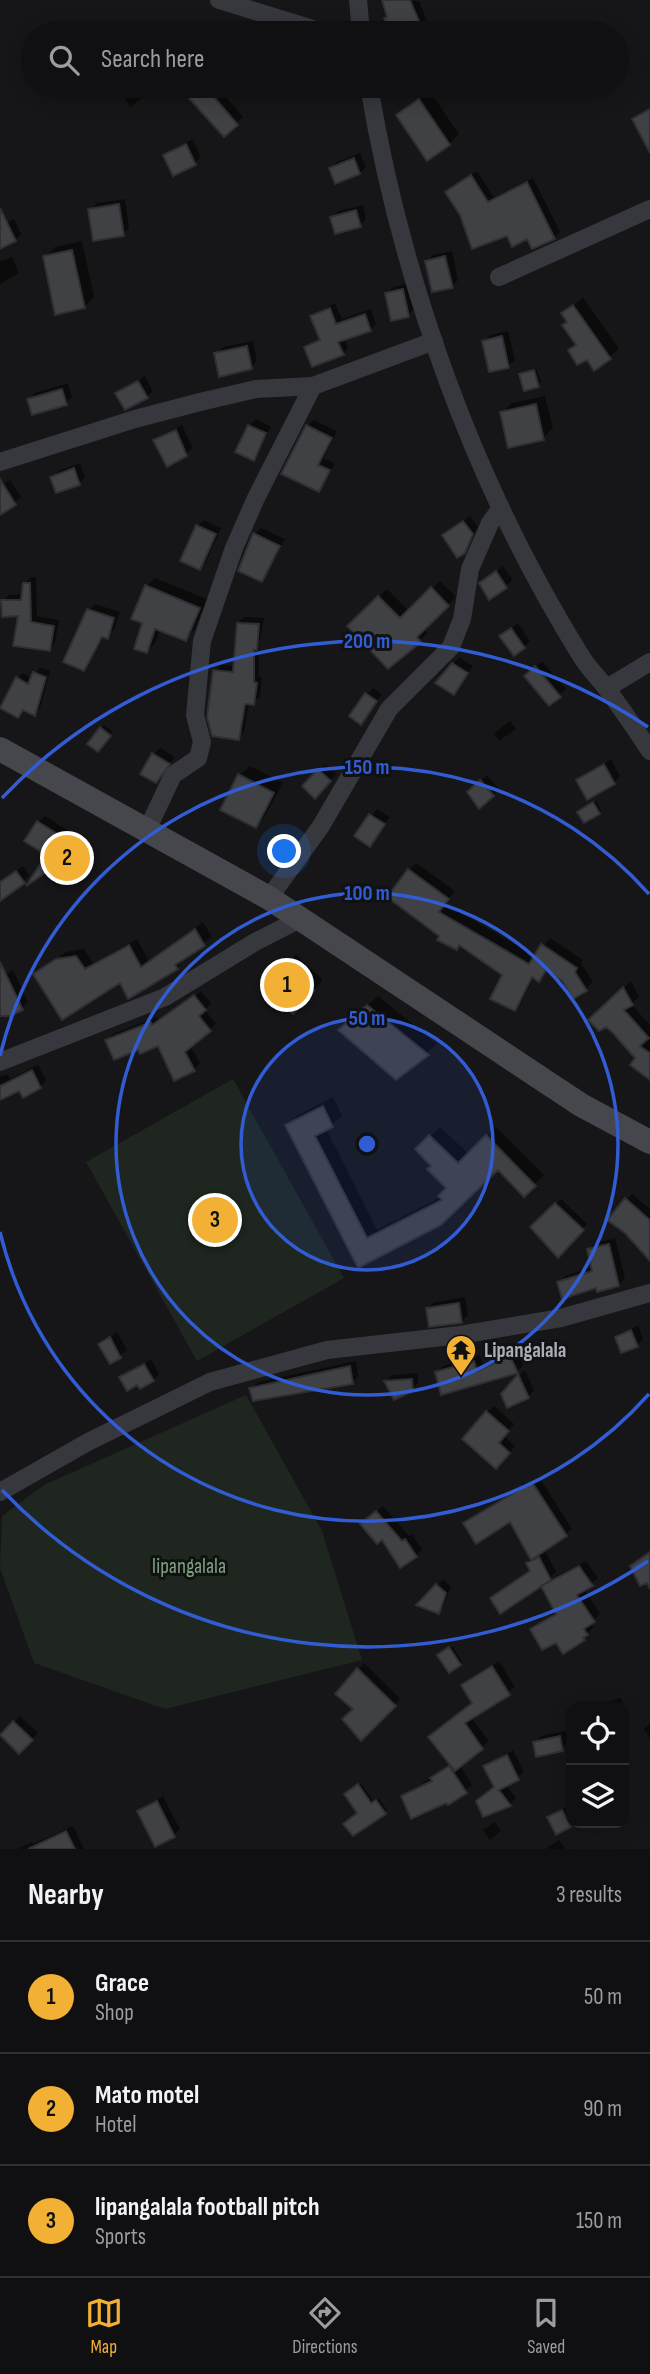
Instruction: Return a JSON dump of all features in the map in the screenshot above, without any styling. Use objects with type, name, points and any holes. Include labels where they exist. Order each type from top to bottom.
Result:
[{"type":"main road","points":[[0,749],[148,828],[269,898],[581,1105],[650,1142]]},
{"type":"street","points":[[219,0],[287,21]]},
{"type":"street","points":[[358,0],[360,21]]},
{"type":"street","points":[[371,98],[378,138],[434,341],[463,427],[501,508],[577,649],[650,751]]},
{"type":"street","points":[[499,277],[632,220],[650,209]]},
{"type":"street","points":[[0,462],[135,419],[200,402],[256,389],[313,386],[434,341]]},
{"type":"street","points":[[148,828],[173,775],[198,758],[202,743],[195,715],[202,641],[256,498],[313,386]]},
{"type":"street","points":[[269,898],[321,826],[388,709],[451,647],[462,619],[470,569],[489,523],[501,508]]},
{"type":"street","points":[[607,688],[650,662]]},
{"type":"street","points":[[0,1062],[165,997],[300,919]]},
{"type":"street","points":[[0,1492],[100,1436],[210,1382],[327,1350],[460,1335],[561,1318],[650,1293]]},
{"type":"green space","points":[[233,1079],[344,1278],[197,1361],[86,1162]]},
{"type":"green space","name":"lipangalala","points":[[246,1395],[322,1531],[362,1660],[165,1709],[34,1663],[0,1568],[2,1516],[44,1485]]},
{"type":"building","points":[[382,0],[410,0],[419,21],[385,21],[384,18],[387,17]]},
{"type":"building","points":[[189,98],[215,98],[238,125],[224,137]]},
{"type":"building","points":[[419,99],[450,145],[427,161],[396,115]]},
{"type":"building","points":[[650,109],[650,153],[632,119]]},
{"type":"building","points":[[186,144],[196,165],[173,176],[163,155]]},
{"type":"building","points":[[354,158],[360,174],[335,184],[329,168]]},
{"type":"building","points":[[471,175],[488,202],[527,182],[555,239],[532,249],[527,239],[512,247],[507,236],[472,249],[460,215],[445,192]]},
{"type":"building","points":[[119,204],[124,236],[93,241],[88,209]]},
{"type":"building","points":[[0,208],[16,241],[0,249]]},
{"type":"building","points":[[356,210],[361,227],[335,234],[330,217]]},
{"type":"building","points":[[72,250],[85,308],[55,315],[43,256]]},
{"type":"building","points":[[445,256],[453,288],[432,292],[425,261]]},
{"type":"building","points":[[403,289],[409,317],[391,321],[385,293]]},
{"type":"building","points":[[573,305],[611,359],[594,371],[587,360],[577,365],[568,350],[576,345],[562,325],[567,322],[561,313]]},
{"type":"building","points":[[330,308],[336,324],[365,314],[371,331],[338,342],[344,355],[312,367],[304,347],[320,340],[310,316]]},
{"type":"building","points":[[502,336],[509,368],[489,372],[482,341]]},
{"type":"building","points":[[247,346],[252,369],[219,377],[214,353]]},
{"type":"building","points":[[534,370],[539,387],[524,391],[519,374]]},
{"type":"building","points":[[138,381],[148,398],[125,410],[115,393]]},
{"type":"building","points":[[62,389],[67,405],[32,415],[27,399]]},
{"type":"building","points":[[536,404],[544,440],[508,448],[500,412]]},
{"type":"building","points":[[248,425],[266,433],[254,461],[235,452]]},
{"type":"building","points":[[306,425],[332,438],[318,465],[330,470],[319,492],[281,474]]},
{"type":"building","points":[[176,430],[187,456],[167,467],[153,440]]},
{"type":"building","points":[[74,468],[80,485],[56,493],[50,477]]},
{"type":"building","points":[[0,479],[16,505],[0,515]]},
{"type":"building","points":[[463,521],[473,534],[465,553],[457,558],[442,535]]},
{"type":"building","points":[[196,525],[216,534],[200,570],[180,561]]},
{"type":"building","points":[[253,533],[280,546],[262,582],[238,571]]},
{"type":"building","points":[[496,571],[507,588],[489,600],[479,583]]},
{"type":"building","points":[[23,583],[30,583],[31,622],[54,626],[50,651],[13,646],[18,616],[2,617],[1,600],[21,600]]},
{"type":"building","points":[[145,585],[200,608],[186,641],[155,629],[147,653],[134,649],[142,623],[131,619]]},
{"type":"building","points":[[431,587],[449,606],[417,637],[421,642],[388,669],[347,626],[378,596],[400,618]]},
{"type":"building","points":[[87,609],[114,618],[108,639],[102,637],[84,671],[63,662]]},
{"type":"building","points":[[237,623],[259,624],[257,650],[254,650],[254,682],[257,683],[254,705],[245,704],[239,740],[212,736],[207,717],[213,670],[233,672]]},
{"type":"building","points":[[511,628],[525,648],[514,656],[499,636]]},
{"type":"building","points":[[452,663],[468,673],[454,695],[435,683]]},
{"type":"building","points":[[535,666],[561,697],[549,706],[524,676]]},
{"type":"building","points":[[33,672],[46,677],[35,716],[23,710],[18,718],[0,708],[16,677],[28,684]]},
{"type":"building","points":[[365,693],[377,701],[361,725],[349,716]]},
{"type":"building","points":[[100,727],[111,736],[98,752],[87,744]]},
{"type":"building","points":[[152,753],[170,764],[156,783],[140,774]]},
{"type":"building","points":[[604,764],[615,784],[587,800],[576,780]]},
{"type":"building","points":[[318,769],[331,781],[315,799],[302,786]]},
{"type":"building","points":[[238,774],[274,793],[256,828],[220,810]]},
{"type":"building","points":[[480,780],[494,796],[479,809],[467,792]]},
{"type":"building","points":[[593,802],[600,814],[584,823],[577,812]]},
{"type":"building","points":[[369,814],[385,824],[370,847],[354,836]]},
{"type":"building","points":[[37,821],[86,852],[68,877],[54,867],[26,886],[46,855],[24,841]]},
{"type":"building","points":[[408,869],[449,899],[439,912],[529,964],[541,944],[577,968],[575,972],[587,991],[573,999],[562,981],[546,970],[539,982],[532,977],[515,1011],[490,999],[502,975],[459,945],[457,950],[437,940],[439,936],[387,897]]},
{"type":"building","points":[[16,871],[25,883],[0,901],[0,882]]},
{"type":"building","points":[[195,929],[205,946],[175,965],[178,969],[128,999],[120,983],[62,1020],[33,974],[56,959],[76,956],[85,969],[129,945],[141,967]]},
{"type":"building","points":[[0,962],[23,1010],[10,1016],[0,1016]]},
{"type":"building","points":[[285,964],[314,991],[293,1014],[263,987]]},
{"type":"building","points":[[623,987],[633,1005],[624,1010],[649,1038],[640,1046],[650,1053],[650,1080],[630,1065],[635,1058],[613,1033],[606,1027],[599,1031],[588,1020]]},
{"type":"building","points":[[194,995],[206,1010],[199,1016],[211,1031],[185,1052],[195,1071],[174,1081],[158,1046],[140,1054],[138,1050],[114,1060],[105,1040],[151,1022],[152,1025]]},
{"type":"building","points":[[367,1005],[429,1055],[396,1080],[338,1030]]},
{"type":"building","points":[[32,1070],[41,1088],[23,1098],[19,1091],[0,1100],[0,1086]]},
{"type":"building","points":[[323,1106],[333,1127],[315,1136],[367,1238],[442,1200],[438,1196],[446,1188],[427,1169],[431,1166],[415,1149],[429,1135],[458,1163],[486,1135],[536,1186],[524,1197],[498,1170],[441,1225],[358,1268],[285,1125]]},
{"type":"building","points":[[625,1198],[650,1220],[650,1261],[625,1233],[607,1220]]},
{"type":"building","points":[[555,1203],[584,1230],[558,1258],[530,1227]]},
{"type":"building","points":[[609,1244],[619,1286],[597,1292],[596,1288],[562,1299],[557,1282],[592,1271],[587,1249]]},
{"type":"building","points":[[459,1303],[462,1323],[429,1327],[426,1308]]},
{"type":"building","points":[[631,1330],[638,1347],[621,1353],[615,1337]]},
{"type":"building","points":[[110,1337],[121,1358],[110,1364],[98,1344]]},
{"type":"building","points":[[510,1356],[518,1373],[441,1395],[435,1372],[474,1361],[477,1371]]},
{"type":"building","points":[[144,1364],[154,1381],[140,1389],[137,1385],[127,1391],[119,1377]]},
{"type":"building","points":[[350,1366],[353,1384],[253,1401],[249,1388]]},
{"type":"building","points":[[518,1374],[529,1398],[507,1408],[501,1394]]},
{"type":"building","points":[[412,1379],[413,1391],[394,1400],[384,1381]]},
{"type":"building","points":[[486,1411],[509,1431],[499,1443],[510,1453],[496,1469],[462,1439]]},
{"type":"building","points":[[532,1482],[567,1536],[531,1560],[510,1522],[476,1544],[463,1523]]},
{"type":"building","points":[[376,1511],[402,1541],[405,1539],[417,1557],[400,1568],[382,1540],[377,1544],[360,1524]]},
{"type":"building","points":[[650,1552],[650,1589],[647,1583],[640,1586],[630,1566]]},
{"type":"building","points":[[539,1557],[551,1580],[500,1614],[490,1598],[530,1571],[526,1563]]},
{"type":"building","points":[[579,1566],[593,1586],[577,1595],[595,1622],[584,1629],[588,1635],[583,1638],[585,1640],[563,1654],[556,1643],[542,1650],[530,1629],[556,1614],[541,1586]]},
{"type":"building","points":[[436,1584],[446,1593],[439,1614],[416,1605]]},
{"type":"building","points":[[449,1647],[461,1665],[449,1673],[437,1655]]},
{"type":"building","points":[[492,1666],[510,1695],[465,1723],[483,1749],[455,1771],[428,1737],[472,1703],[461,1685]]},
{"type":"building","points":[[357,1668],[396,1706],[361,1741],[342,1719],[353,1709],[335,1694]]},
{"type":"building","points":[[13,1721],[33,1740],[19,1754],[0,1735]]},
{"type":"building","points":[[560,1736],[563,1751],[536,1757],[533,1742]]},
{"type":"building","points":[[507,1755],[519,1780],[499,1790],[511,1806],[483,1817],[476,1801],[494,1787],[483,1766]]},
{"type":"building","points":[[449,1766],[467,1793],[448,1805],[446,1803],[411,1819],[401,1796],[432,1781],[430,1778]]},
{"type":"building","points":[[358,1784],[371,1803],[376,1800],[386,1814],[353,1836],[343,1824],[357,1813],[344,1794]]},
{"type":"building","points":[[157,1801],[175,1837],[155,1847],[137,1811]]},
{"type":"building","points":[[562,1810],[566,1818],[566,1828],[569,1828],[556,1835],[547,1817]]},
{"type":"building","points":[[66,1831],[75,1849],[28,1849]]},
{"type":"place","name":"Mato motel","points":[[67,858]]},
{"type":"place","name":"Grace","points":[[287,985]]},
{"type":"place","name":"lipangalala football pitch","points":[[215,1220]]},
{"type":"place","name":"Lipangalala","points":[[461,1377]]}]
